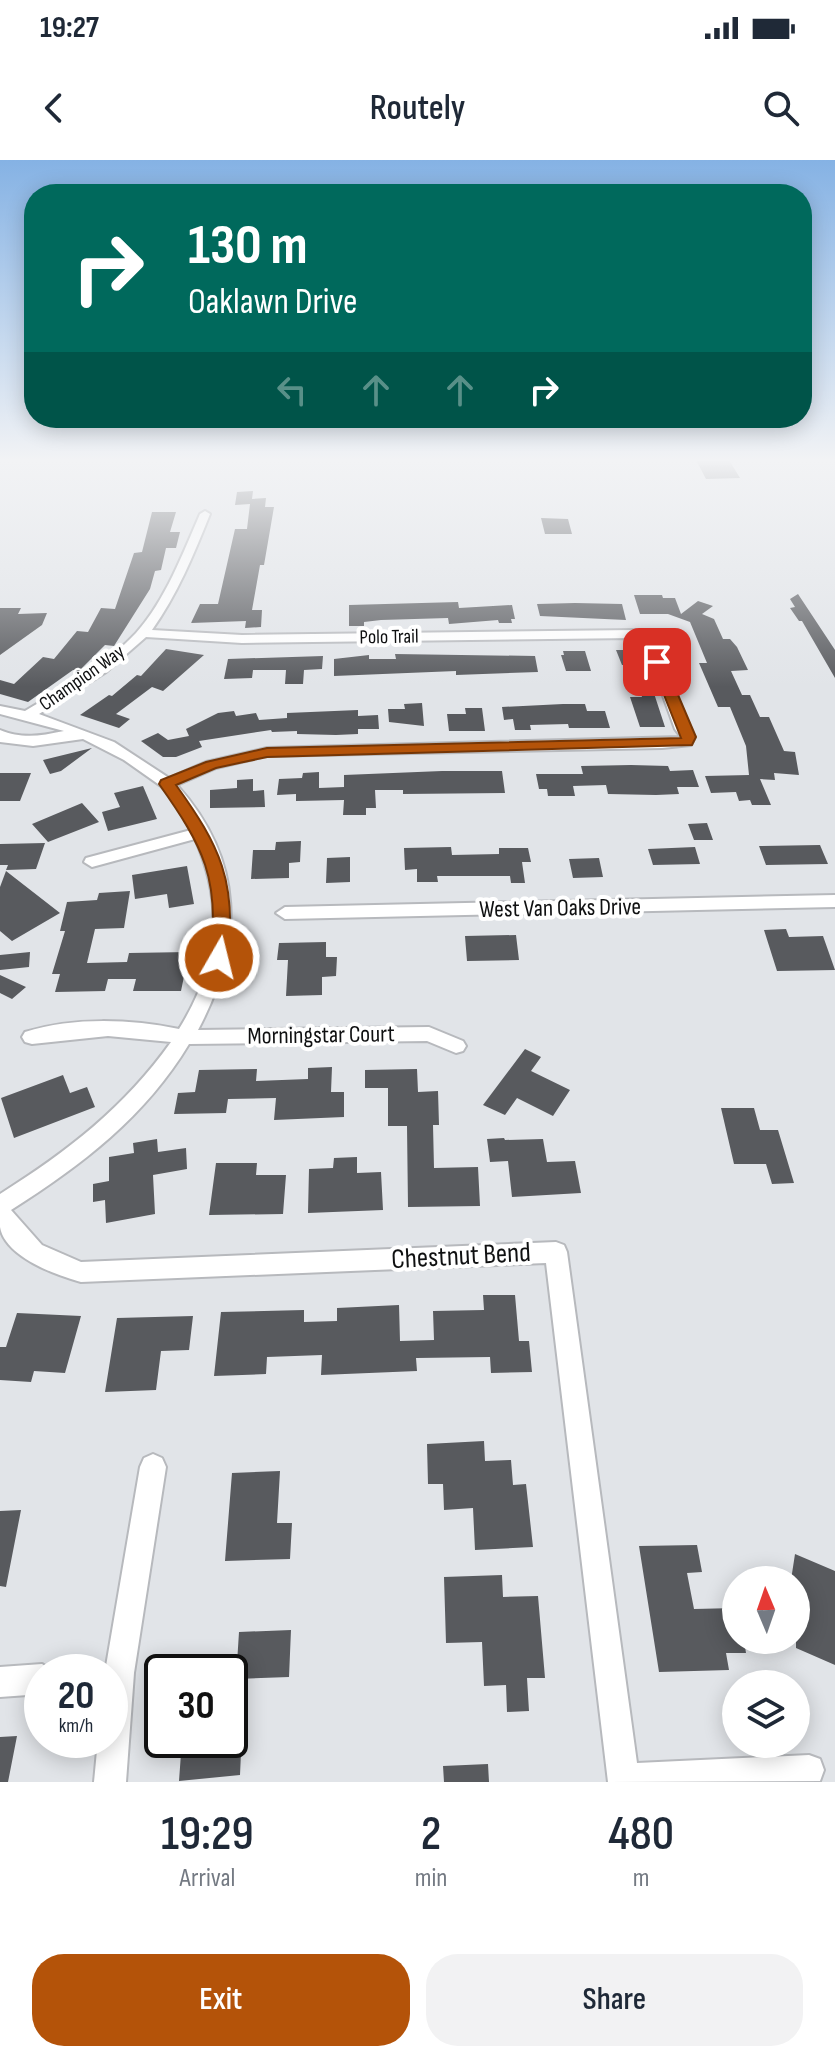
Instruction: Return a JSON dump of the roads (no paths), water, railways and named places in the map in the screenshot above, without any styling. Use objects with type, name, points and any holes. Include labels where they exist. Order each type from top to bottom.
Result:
[{"type":"street","name":"Champion Way","points":[[28,715],[106,665],[143,633],[196,536]]},
{"type":"street","name":"Polo Trail","points":[[143,633],[242,639],[635,634],[650,641],[682,729],[688,737],[686,742],[662,744],[267,752],[211,765],[167,784]]},
{"type":"street","points":[[0,710],[28,715],[80,733],[126,757],[167,784],[201,832],[217,873],[224,918],[219,958],[211,982],[184,1037],[150,1085],[111,1127],[57,1169],[0,1206]]},
{"type":"street","points":[[0,734],[2,738],[33,742],[80,733]]},
{"type":"street","points":[[92,862],[201,832]]},
{"type":"street","name":"West Van Oaks Drive","points":[[285,913],[835,901]]},
{"type":"street","name":"Morningstar Court","points":[[32,1037],[75,1029],[151,1029],[184,1037],[429,1034],[456,1046]]},
{"type":"street","name":"Chestnut Bend","points":[[0,1212],[19,1238],[45,1262],[81,1272],[556,1252],[624,1780]]},
{"type":"street","points":[[118,1654],[153,1467]]},
{"type":"street","points":[[0,1682],[24,1680]]},
{"type":"street","points":[[110,1782],[111,1758]]},
{"type":"street","points":[[624,1780],[809,1770]]}]
